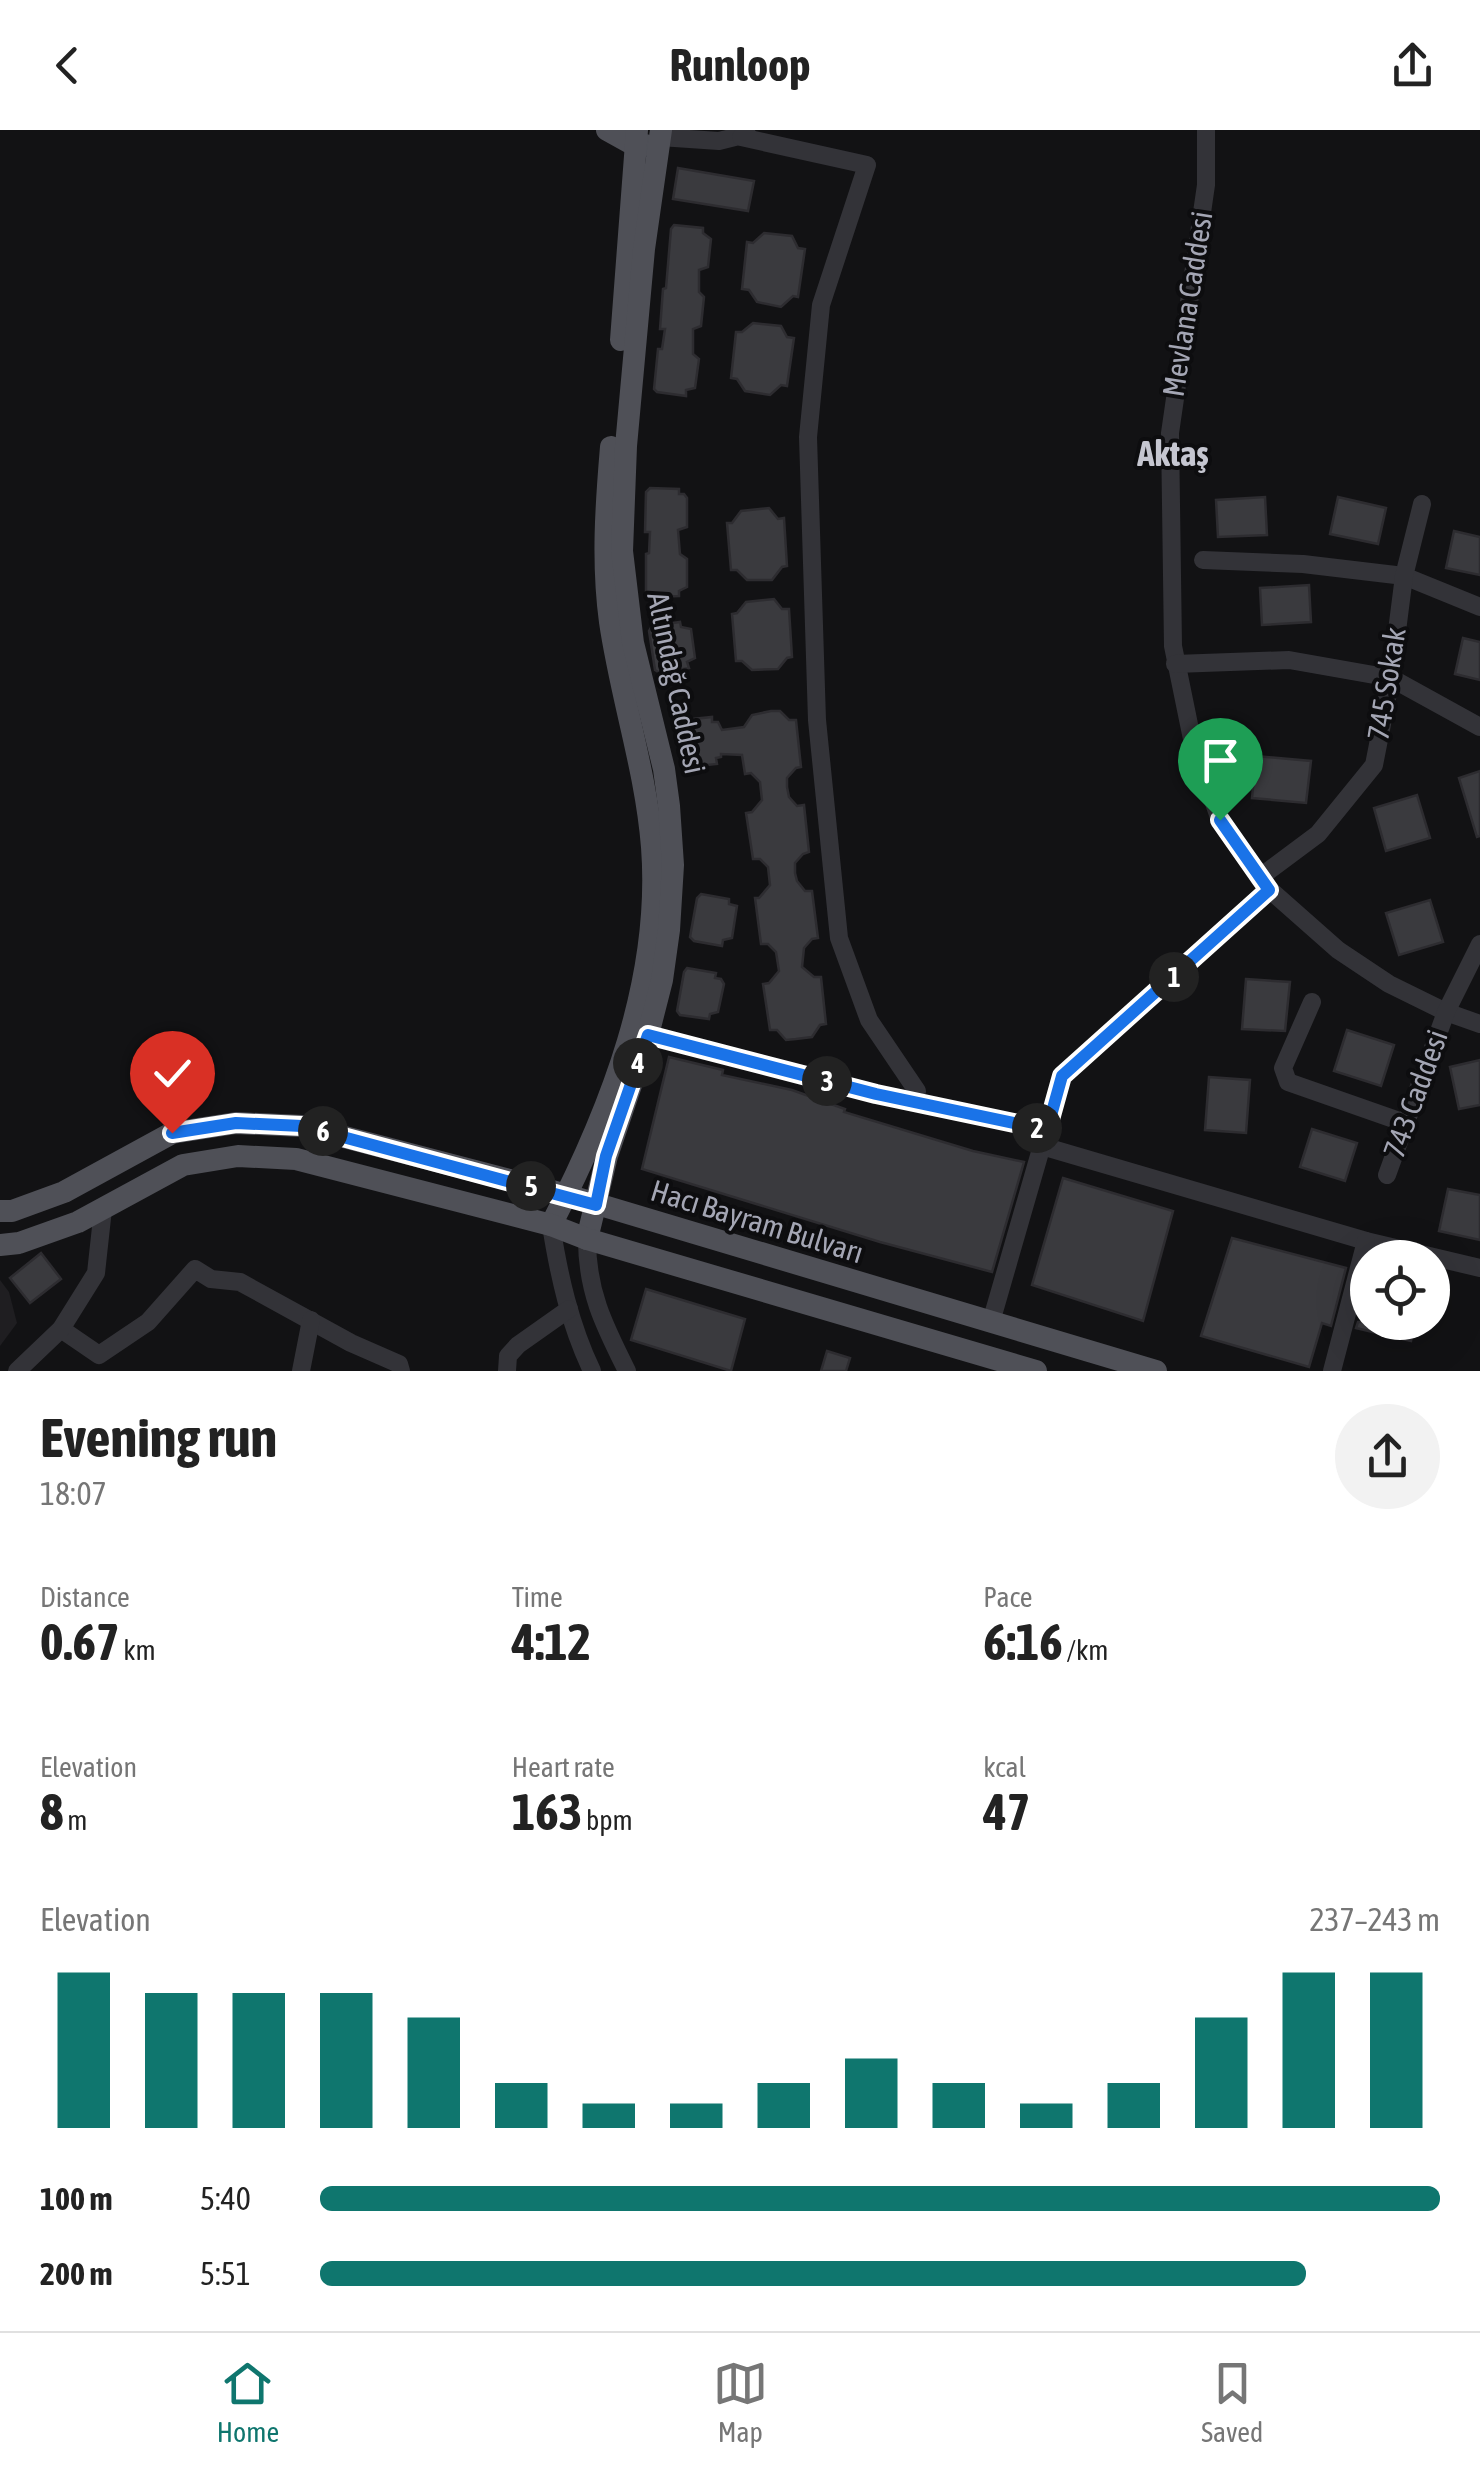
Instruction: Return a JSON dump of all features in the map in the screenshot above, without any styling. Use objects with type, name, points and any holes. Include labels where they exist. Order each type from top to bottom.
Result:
[{"type":"main road","points":[[607,130],[636,138],[660,137]]},
{"type":"main road","name":"Altındağ Caddesi","points":[[587,1239],[606,1156],[648,1035],[668,943],[672,830],[664,769],[632,643],[622,522],[644,249],[660,137]]},
{"type":"main road","name":"Altındağ Caddesi","points":[[551,1225],[590,1145],[618,1067],[642,989],[652,939],[653,869],[646,792],[614,640],[605,568],[605,520],[636,138]]},
{"type":"main road","name":"Hacı Bayram Bulvarı","points":[[0,1212],[64,1192],[172,1133],[236,1123],[302,1126],[566,1195],[1156,1371]]},
{"type":"main road","points":[[0,1245],[19,1243],[78,1222],[183,1165],[238,1156],[296,1159],[551,1225],[587,1239],[1036,1371]]},
{"type":"street","name":"Mevlana Caddesi","points":[[1206,130],[1206,185],[1170,424],[1175,664],[1193,744],[1211,800],[1264,884],[1361,966],[1446,1012],[1480,1024]]},
{"type":"street","points":[[660,137],[719,141],[746,134],[867,166],[821,305],[808,436],[817,720],[839,938],[868,1020],[917,1091]]},
{"type":"street","name":"745 Sokak","points":[[991,1322],[1062,1076],[1318,834],[1374,765],[1391,678],[1404,576],[1422,504]]},
{"type":"street","points":[[1203,560],[1303,564],[1404,576],[1480,607]]},
{"type":"street","points":[[1175,664],[1290,660],[1391,678],[1480,727]]},
{"type":"street","name":"743 Caddesi","points":[[1386,1175],[1446,1012],[1480,944]]},
{"type":"street","points":[[1312,1002],[1283,1068],[1288,1082],[1406,1124]]},
{"type":"street","points":[[648,1035],[1045,1138],[1360,1240]]},
{"type":"street","points":[[17,1371],[61,1329],[96,1273],[103,1209]]},
{"type":"street","points":[[551,1225],[559,1278],[592,1371]]},
{"type":"street","points":[[587,1239],[587,1266],[598,1313],[627,1371]]},
{"type":"street","points":[[1450,1261],[1480,1268]]},
{"type":"street","points":[[61,1329],[99,1355],[148,1322],[195,1269],[211,1279],[240,1282],[351,1343],[399,1364],[401,1371]]},
{"type":"street","points":[[1332,1371],[1350,1303]]},
{"type":"street","points":[[508,1371],[508,1356],[518,1345],[569,1310]]},
{"type":"street","points":[[300,1371],[312,1320]]},
{"type":"shaded area","points":[[0,1280],[9,1292],[17,1323],[0,1346]]},
{"type":"building","points":[[678,168],[754,181],[748,211],[673,199]]},
{"type":"building","points":[[674,225],[703,228],[711,239],[708,267],[699,270],[699,292],[704,297],[701,326],[693,329],[693,354],[699,359],[695,388],[686,390],[686,396],[654,389],[658,349],[662,349],[665,329],[660,329],[663,289]]},
{"type":"building","points":[[764,233],[792,236],[798,248],[805,249],[798,297],[793,296],[781,307],[757,302],[749,290],[742,289],[747,242],[753,243]]},
{"type":"building","points":[[753,323],[781,326],[787,337],[794,338],[787,386],[781,385],[770,395],[745,391],[737,379],[731,378],[736,332]]},
{"type":"building","points":[[650,488],[679,489],[679,494],[687,498],[687,527],[678,530],[680,554],[687,559],[687,587],[679,591],[679,596],[646,594],[650,532],[645,532],[646,492]]},
{"type":"building","points":[[1265,497],[1267,535],[1218,537],[1216,500]]},
{"type":"building","points":[[1338,497],[1386,508],[1378,544],[1330,534]]},
{"type":"building","points":[[769,508],[778,519],[784,518],[787,566],[772,580],[747,580],[737,570],[731,570],[727,523],[732,523],[741,511]]},
{"type":"building","points":[[1454,531],[1480,537],[1480,575],[1446,568]]},
{"type":"building","points":[[1309,585],[1311,622],[1262,625],[1260,588]]},
{"type":"building","points":[[774,599],[782,609],[789,609],[792,657],[778,669],[752,670],[736,661],[732,614],[746,602]]},
{"type":"building","points":[[680,622],[681,627],[691,629],[695,658],[687,662],[689,668],[660,673],[655,670],[649,631],[652,626]]},
{"type":"building","points":[[1463,638],[1480,642],[1480,680],[1455,674]]},
{"type":"building","points":[[780,711],[789,720],[796,720],[801,767],[787,778],[787,787],[797,806],[804,805],[809,852],[795,863],[795,873],[805,891],[812,891],[818,938],[804,948],[802,967],[814,977],[821,977],[826,1024],[820,1025],[812,1037],[786,1040],[777,1030],[770,1030],[763,984],[769,983],[779,971],[776,952],[768,944],[761,944],[755,898],[770,885],[768,867],[760,859],[753,859],[746,813],[752,812],[762,800],[760,782],[751,773],[745,774],[742,755],[721,754],[716,758],[717,764],[688,767],[684,764],[680,724],[683,720],[712,717],[712,722],[718,722],[722,730],[744,727],[752,715]]},
{"type":"building","points":[[1256,756],[1311,761],[1306,803],[1252,798]]},
{"type":"building","points":[[1480,771],[1480,836],[1477,837],[1459,778]]},
{"type":"building","points":[[1417,795],[1430,838],[1386,851],[1374,808]]},
{"type":"building","points":[[701,894],[729,899],[729,904],[737,906],[732,938],[723,940],[722,946],[690,937]]},
{"type":"building","points":[[1430,900],[1443,942],[1399,955],[1386,913]]},
{"type":"building","points":[[687,968],[716,973],[715,978],[724,984],[718,1012],[710,1014],[709,1019],[680,1015],[677,1011]]},
{"type":"building","points":[[1246,979],[1290,982],[1285,1031],[1242,1029]]},
{"type":"building","points":[[1347,1030],[1394,1045],[1381,1086],[1334,1071]]},
{"type":"building","points":[[669,1057],[723,1070],[722,1075],[792,1090],[845,1109],[844,1112],[973,1151],[1024,1162],[992,1272],[642,1169]]},
{"type":"building","points":[[1480,1060],[1480,1105],[1459,1109],[1450,1067]]},
{"type":"building","points":[[1209,1077],[1250,1080],[1246,1133],[1205,1130]]},
{"type":"building","points":[[1312,1129],[1357,1143],[1345,1181],[1300,1167]]},
{"type":"building","points":[[1063,1178],[1173,1211],[1143,1321],[1032,1285]]},
{"type":"building","points":[[1448,1189],[1480,1195],[1480,1240],[1439,1231]]},
{"type":"building","points":[[1232,1238],[1346,1268],[1331,1326],[1322,1323],[1309,1367],[1201,1336]]},
{"type":"building","points":[[41,1253],[61,1279],[30,1303],[10,1278]]},
{"type":"building","points":[[646,1289],[745,1319],[731,1371],[631,1340]]},
{"type":"building","points":[[827,1351],[850,1358],[846,1371],[821,1371]]},
{"type":"district","name":"Aktaş","points":[[1173,454]]},
{"type":"route","points":[[172,1133],[236,1123],[302,1126],[596,1205],[606,1156],[648,1035],[876,1094],[1047,1130],[1062,1076],[1269,890],[1220,820]]}]
